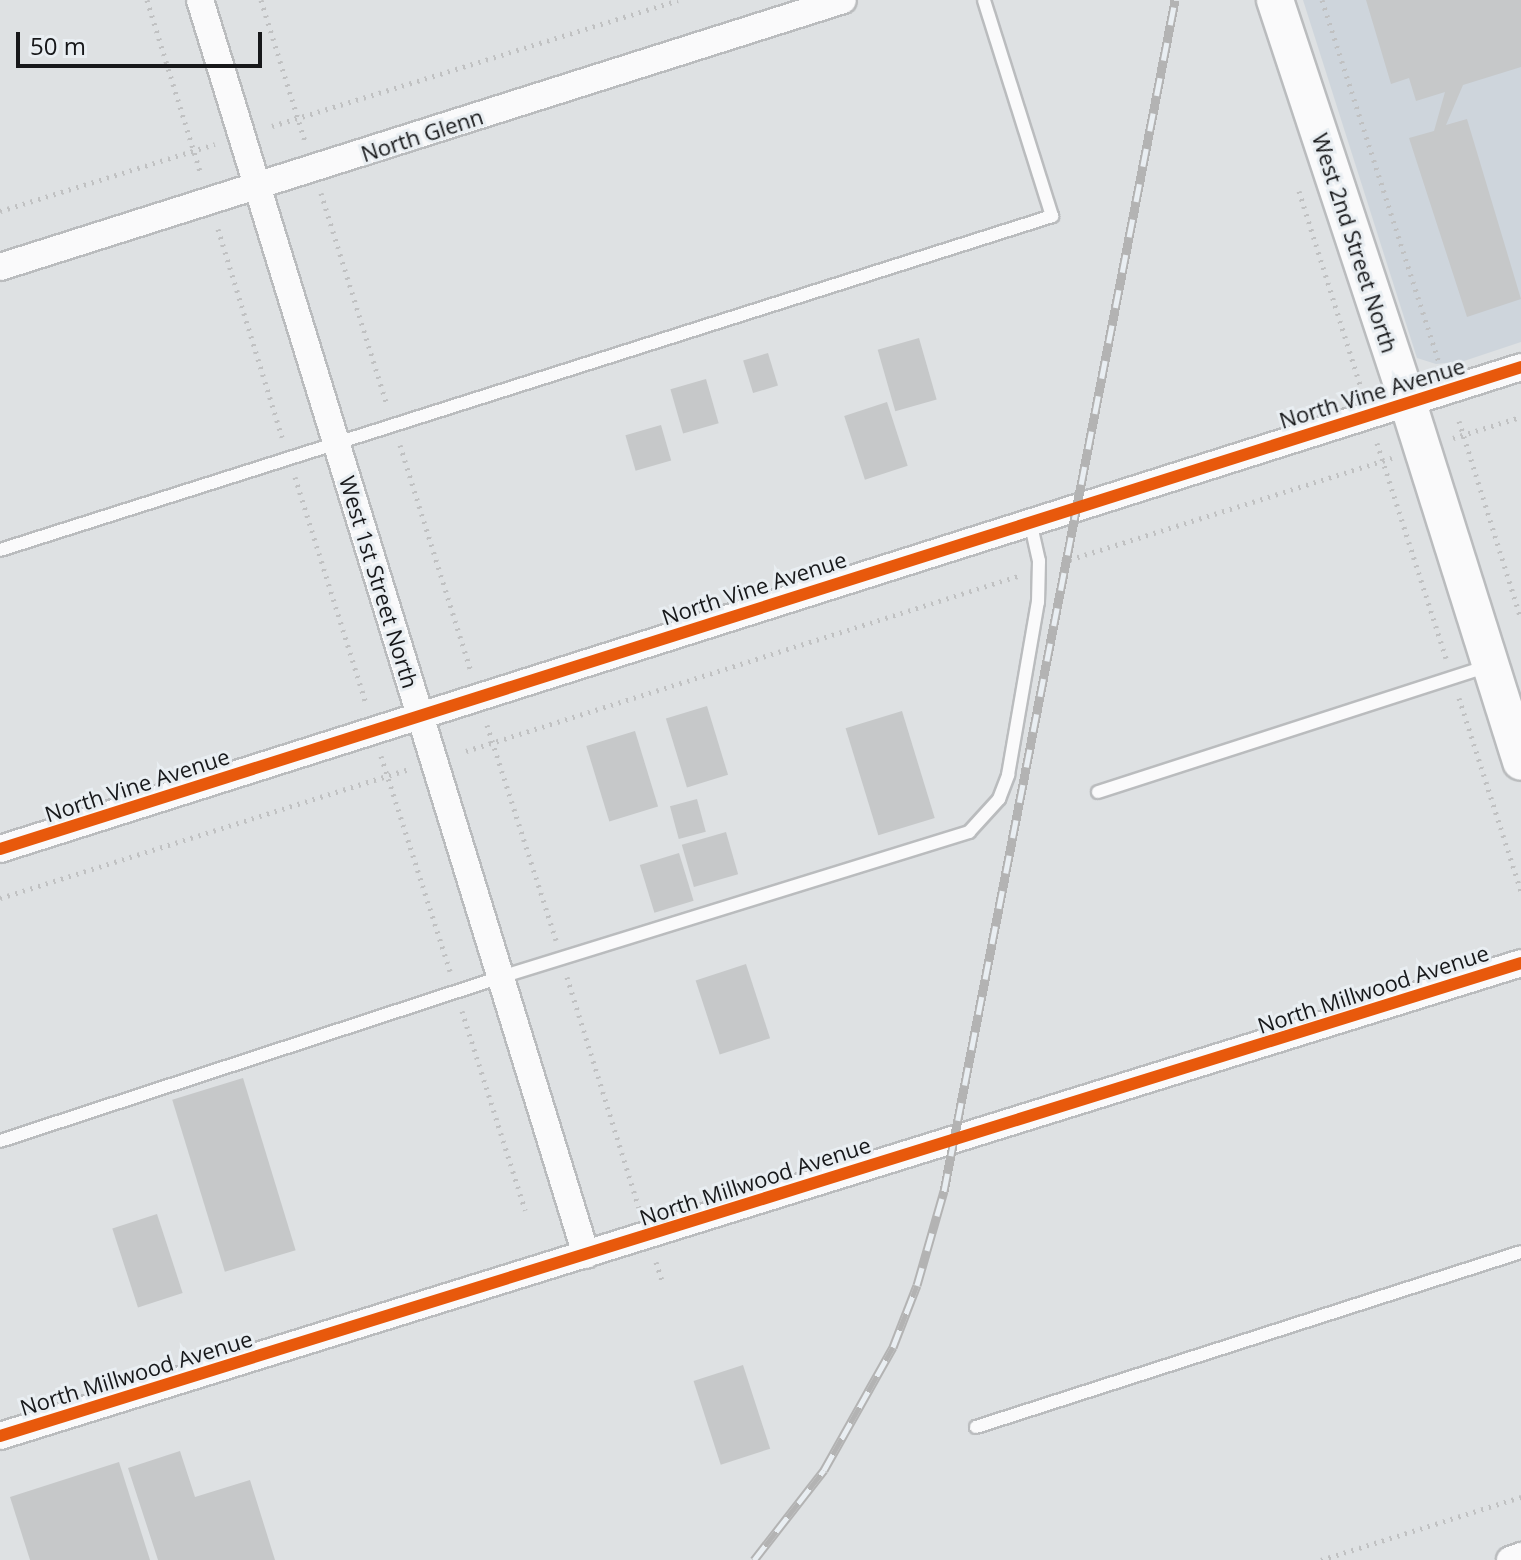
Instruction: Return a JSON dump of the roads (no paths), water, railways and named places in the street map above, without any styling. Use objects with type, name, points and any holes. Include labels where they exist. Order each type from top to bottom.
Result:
[{"type":"street","name":"West 1st Street North","points":[[200,0],[586,1255]]},
{"type":"street","name":"North Glenn","points":[[0,267],[843,0]]},
{"type":"street","name":"West 2nd Street North","points":[[1275,0],[1408,403],[1521,762]]},
{"type":"street","name":"North Vine Avenue","points":[[0,849],[1521,367]]},
{"type":"street","name":"North Millwood Avenue","points":[[0,1436],[1521,963]]},
{"type":"street","points":[[1510,1560],[1521,1556]]},
{"type":"lane","points":[[0,550],[1052,216],[984,0]]},
{"type":"lane","points":[[0,1141],[501,977],[969,832],[999,799],[1008,775],[1038,602],[1039,569],[1030,521]]},
{"type":"lane","points":[[1098,792],[1490,665]]},
{"type":"lane","points":[[976,1427],[1521,1252]]},
{"type":"railway","points":[[754,1560],[824,1470],[893,1347],[917,1285],[944,1191],[1175,0]]}]
